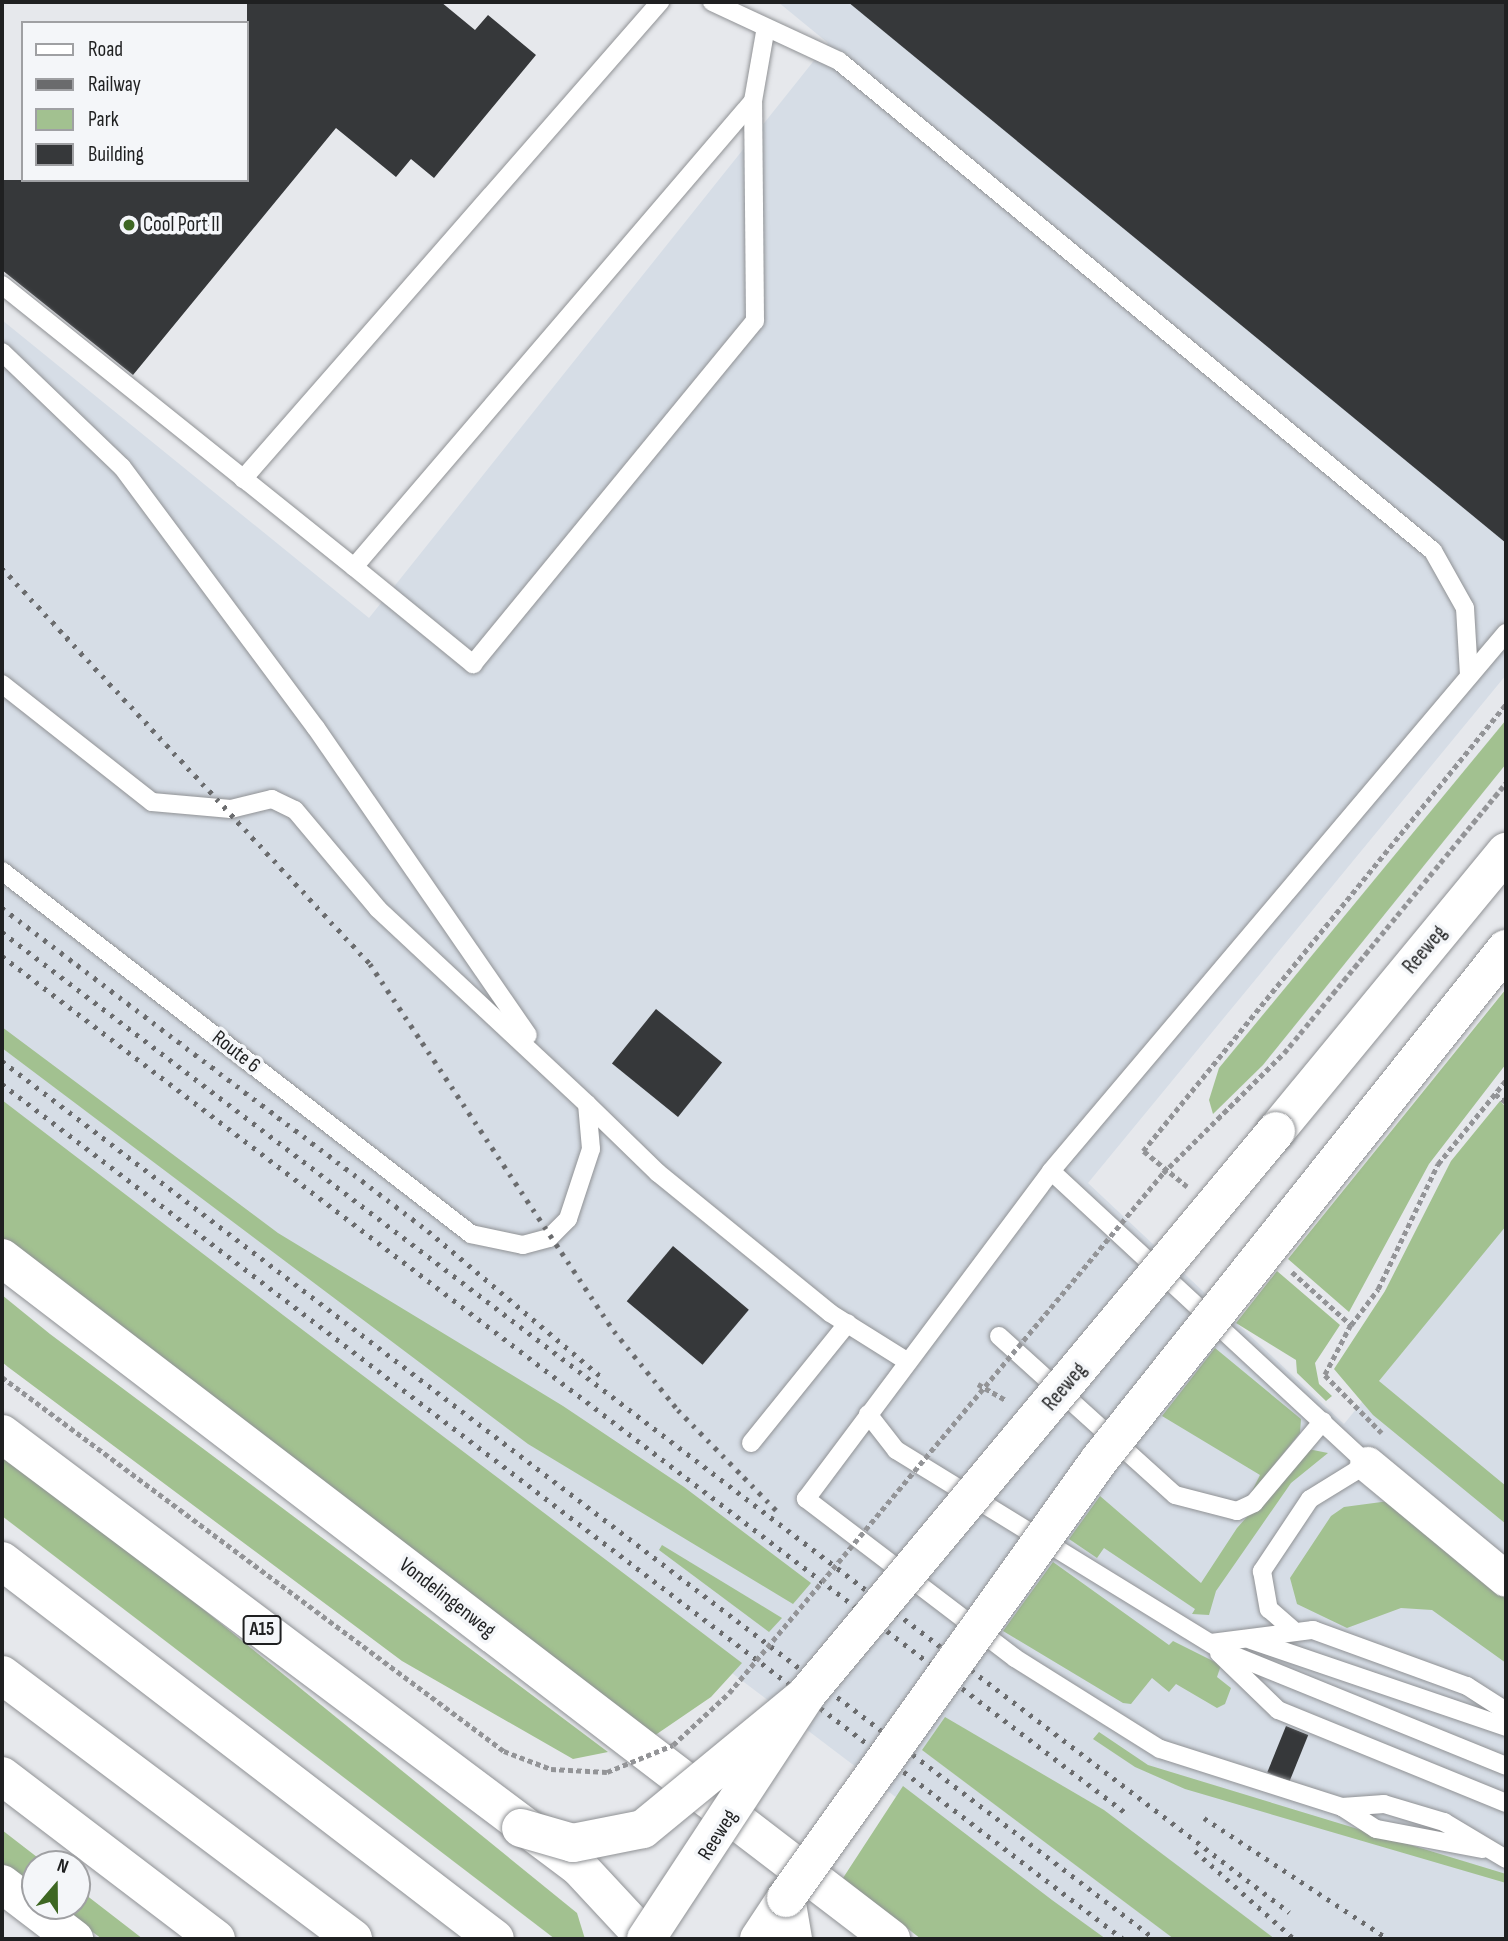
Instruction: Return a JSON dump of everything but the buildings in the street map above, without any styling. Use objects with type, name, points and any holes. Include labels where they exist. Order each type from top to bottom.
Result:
[{"type":"main road","name":"Reeweg","points":[[646,1939],[806,1695],[1506,852]]},
{"type":"main road","points":[[759,1939],[1100,1459],[1506,949]]},
{"type":"main road","name":"Vondelingenweg","points":[[2,1258],[891,1939]]},
{"type":"main road","name":"A15","points":[[2,1434],[521,1828],[597,1882],[646,1939]]},
{"type":"main road","points":[[2,1561],[495,1939]]},
{"type":"main road","points":[[2,1675],[353,1939]]},
{"type":"main road","name":"A15","points":[[521,1828],[573,1843],[643,1829],[806,1695]]},
{"type":"main road","points":[[2,1776],[216,1939]]},
{"type":"main road","points":[[2,1884],[74,1939]]},
{"type":"main road","points":[[786,1898],[793,1939]]},
{"type":"street","points":[[1367,1464],[1506,1579]]},
{"type":"lane","points":[[243,479],[660,2]]},
{"type":"lane","points":[[712,2],[765,32],[839,61],[1433,551],[1465,608],[1469,676]]},
{"type":"lane","points":[[2,285],[473,663],[755,321],[753,101],[765,32]]},
{"type":"lane","points":[[354,567],[753,101]]},
{"type":"lane","points":[[2,352],[122,467],[316,728],[546,1060]]},
{"type":"lane","points":[[1506,633],[1051,1171],[806,1499],[1015,1658],[1127,1731],[1197,1764],[1342,1807],[1376,1829],[1482,1849],[1506,1859]]},
{"type":"lane","points":[[2,684],[152,802],[219,810],[285,802],[377,909],[546,1060],[657,1173],[848,1324],[908,1362]]},
{"type":"lane","name":"Route 6","points":[[2,871],[471,1234],[523,1245],[561,1228],[591,1149],[587,1104]]},
{"type":"lane","points":[[1051,1171],[1323,1420],[1367,1464],[1310,1499],[1262,1571],[1269,1609],[1292,1629]]},
{"type":"lane","points":[[751,1443],[848,1324]]},
{"type":"lane","points":[[999,1336],[1175,1495],[1237,1511],[1254,1503],[1323,1420]]},
{"type":"lane","points":[[868,1414],[896,1450],[1209,1643],[1506,1766]]},
{"type":"lane","points":[[1209,1643],[1249,1639],[1292,1629],[1321,1633],[1467,1686],[1506,1711]]},
{"type":"lane","points":[[1249,1639],[1298,1651],[1506,1727]]},
{"type":"lane","points":[[1209,1643],[1278,1710],[1506,1803]]},
{"type":"lane","points":[[1342,1807],[1384,1804],[1444,1822],[1482,1849]]},
{"type":"path","points":[[1195,1193],[1143,1151],[1506,704]]},
{"type":"path","points":[[2,1377],[504,1751],[579,1774],[618,1768],[673,1745],[729,1693],[1163,1173],[1284,1054],[1506,783]]},
{"type":"path","points":[[1349,1404],[1325,1375],[1351,1325],[1378,1289],[1438,1164],[1506,1080]]},
{"type":"path","points":[[1495,1094],[1506,1102]]},
{"type":"path","points":[[1289,1270],[1351,1325]]},
{"type":"shaded area","points":[[778,2],[1506,2],[1506,675],[1088,1183],[1344,1424],[1506,1224],[1506,1939],[1083,1939],[2,1120],[2,320],[369,618],[828,43]]},
{"type":"green space","points":[[1506,720],[1506,764],[1263,1065],[1213,1114],[1209,1100],[1219,1068]]},
{"type":"green space","points":[[1506,989],[1506,1064],[1429,1164],[1349,1312],[1288,1259]]},
{"type":"green space","points":[[2,1027],[278,1233],[563,1406],[684,1487],[811,1583],[793,1604],[528,1444],[2,1048]]},
{"type":"green space","points":[[2,1100],[742,1663],[711,1697],[651,1738],[2,1239]]},
{"type":"green space","points":[[1500,1101],[1506,1107],[1506,1226],[1379,1381],[1506,1486],[1506,1524],[1373,1415],[1334,1369],[1385,1291],[1451,1161]]},
{"type":"green space","points":[[1277,1271],[1340,1325],[1315,1363],[1319,1384],[1332,1396],[1326,1401],[1297,1373],[1296,1360],[1236,1323]]},
{"type":"green space","points":[[2,1295],[50,1334],[608,1752],[573,1759],[402,1661],[8,1367],[2,1362]]},
{"type":"green space","points":[[1215,1348],[1301,1419],[1300,1433],[1251,1493],[1260,1475],[1162,1416]]},
{"type":"green space","points":[[1308,1449],[1328,1453],[1291,1483],[1216,1591],[1209,1615],[1192,1614],[1195,1609],[1104,1548],[1097,1558],[1069,1539],[1100,1496],[1201,1583],[1237,1528]]},
{"type":"green space","points":[[2,1456],[203,1609],[577,1913],[585,1939],[555,1939],[2,1516]]},
{"type":"green space","points":[[1389,1501],[1506,1598],[1506,1663],[1432,1610],[1401,1608],[1347,1628],[1297,1604],[1290,1578],[1331,1516],[1344,1507]]},
{"type":"green space","points":[[662,1545],[782,1618],[769,1632],[659,1550]]},
{"type":"green space","points":[[1053,1562],[1169,1645],[1173,1641],[1221,1665],[1217,1677],[1231,1688],[1225,1704],[1217,1708],[1176,1684],[1169,1692],[1152,1678],[1131,1704],[1123,1703],[1003,1631]]},
{"type":"green space","points":[[945,1717],[1104,1810],[1275,1939],[1174,1939],[922,1750]]},
{"type":"green space","points":[[1099,1732],[1148,1765],[1506,1874],[1506,1883],[1185,1789],[1135,1767],[1093,1739]]},
{"type":"green space","points":[[903,1786],[1106,1939],[921,1939],[843,1878]]},
{"type":"green space","points":[[2,1830],[28,1850],[21,1850],[21,1877],[2,1863]]},
{"type":"green space","points":[[91,1899],[143,1939],[102,1939],[77,1920],[91,1920]]},
{"type":"railway","points":[[2,568],[370,964],[614,1331],[678,1410],[781,1515]]},
{"type":"railway","points":[[2,908],[428,1231],[600,1376]]},
{"type":"railway","points":[[2,932],[1289,1912]]},
{"type":"railway","points":[[2,956],[1127,1814]]},
{"type":"railway","points":[[2,1061],[1155,1939]]},
{"type":"railway","points":[[2,1084],[1123,1939]]},
{"type":"railway","points":[[1204,1818],[1388,1939]]},
{"type":"railway","points":[[1195,1851],[1294,1939]]},
{"type":"place","name":"Cool Port II","points":[[129,225]]}]
